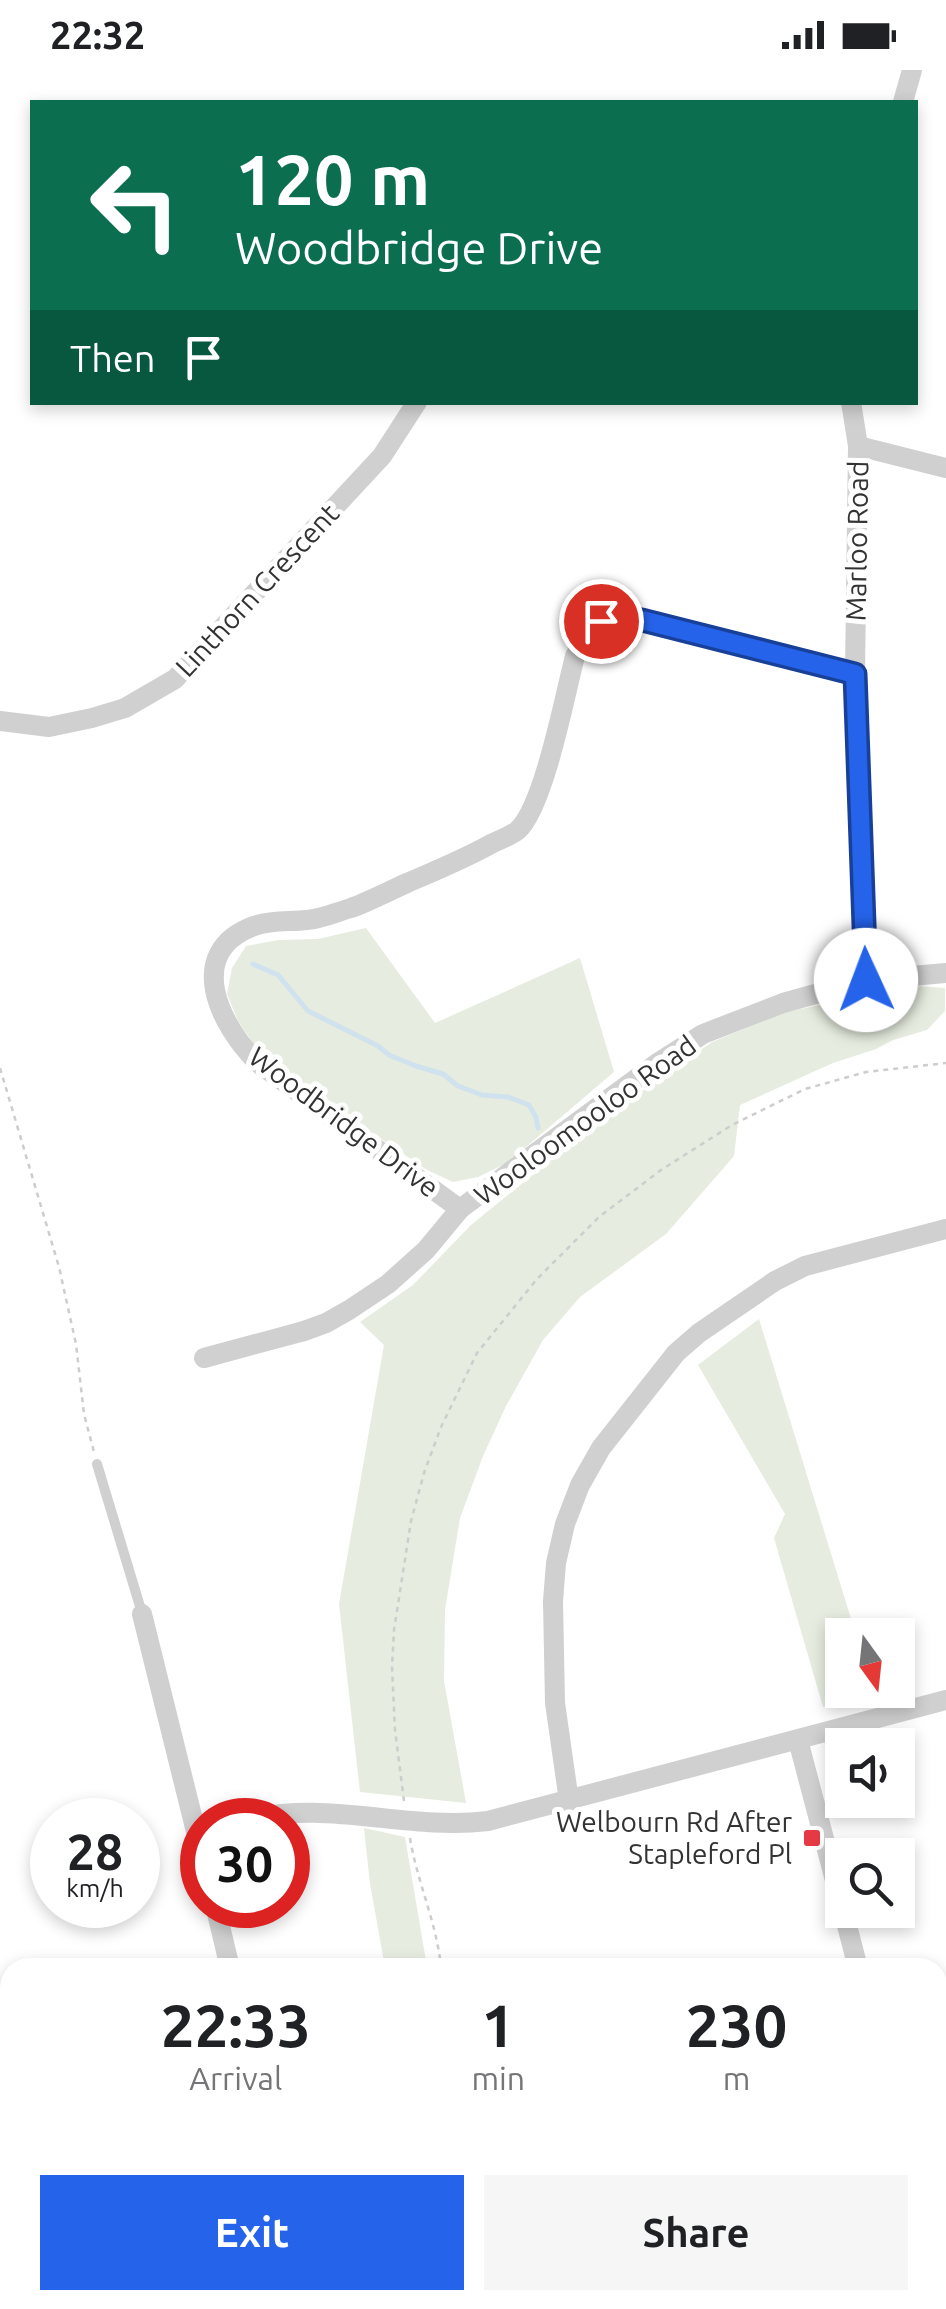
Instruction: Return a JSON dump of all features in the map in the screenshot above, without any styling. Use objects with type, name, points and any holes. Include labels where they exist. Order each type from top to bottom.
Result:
[{"type":"street","points":[[904,100],[912,70]]},
{"type":"street","name":"Linthorn Crescent","points":[[0,721],[49,727],[92,718],[125,708],[175,678],[382,456],[414,405]]},
{"type":"street","name":"Marloo Road","points":[[851,405],[858,446],[855,674],[866,980]]},
{"type":"street","points":[[858,446],[946,468]]},
{"type":"street","name":"Woodbridge Drive","points":[[460,1209],[244,1049],[226,1020],[213,982],[221,949],[256,926],[310,920],[356,906],[518,830],[538,799],[575,656],[601,621],[621,617],[642,620],[855,674]]},
{"type":"street","name":"Wooloomooloo Road","points":[[204,1358],[304,1332],[350,1310],[388,1284],[426,1250],[460,1209],[656,1064],[703,1034],[783,1003],[866,980],[946,973]]},
{"type":"street","points":[[569,1801],[555,1703],[556,1563],[565,1524],[580,1486],[602,1448],[676,1352],[775,1281],[806,1266],[946,1229]]},
{"type":"street","points":[[142,1614],[191,1798]]},
{"type":"street","points":[[310,1811],[431,1823],[474,1823],[946,1700]]},
{"type":"street","points":[[798,1740],[825,1841]]},
{"type":"street","points":[[220,1928],[228,1958]]},
{"type":"street","points":[[846,1928],[852,1958]]},
{"type":"lane","points":[[97,1464],[142,1614]]},
{"type":"path","points":[[440,1958],[407,1820],[395,1730],[394,1630],[410,1521],[424,1473],[441,1427],[477,1353],[537,1279],[599,1217],[660,1170],[732,1125],[805,1089],[866,1072],[946,1063]]},
{"type":"path","points":[[0,1068],[59,1266],[76,1344],[84,1414],[97,1464]]},
{"type":"shaded area","points":[[366,928],[435,1023],[580,958],[614,1072],[507,1163],[478,1177],[453,1182],[427,1170],[258,1050],[238,1021],[227,994],[232,968],[246,946],[318,939]]},
{"type":"shaded area","points":[[917,986],[945,988],[945,1011],[927,1030],[833,1063],[740,1105],[734,1156],[666,1234],[580,1297],[543,1340],[506,1406],[460,1518],[445,1610],[444,1681],[466,1803],[360,1792],[339,1604],[384,1345],[360,1322],[413,1285],[471,1225],[598,1122],[712,1042],[785,1012]]},
{"type":"shaded area","points":[[759,1319],[851,1618],[825,1618],[825,1706],[774,1538],[785,1514],[698,1365]]},
{"type":"shaded area","points":[[364,1828],[405,1837],[425,1958],[383,1958]]},
{"type":"waterway","points":[[253,964],[278,975],[308,1011],[389,1055],[443,1074],[458,1086],[482,1095],[508,1097],[529,1105],[538,1128]]},
{"type":"place","name":"Welbourn Rd After Stapleford Pl","points":[[812,1838]]},
{"type":"route","points":[[601,621],[621,617],[642,620],[855,674],[866,980]]}]
